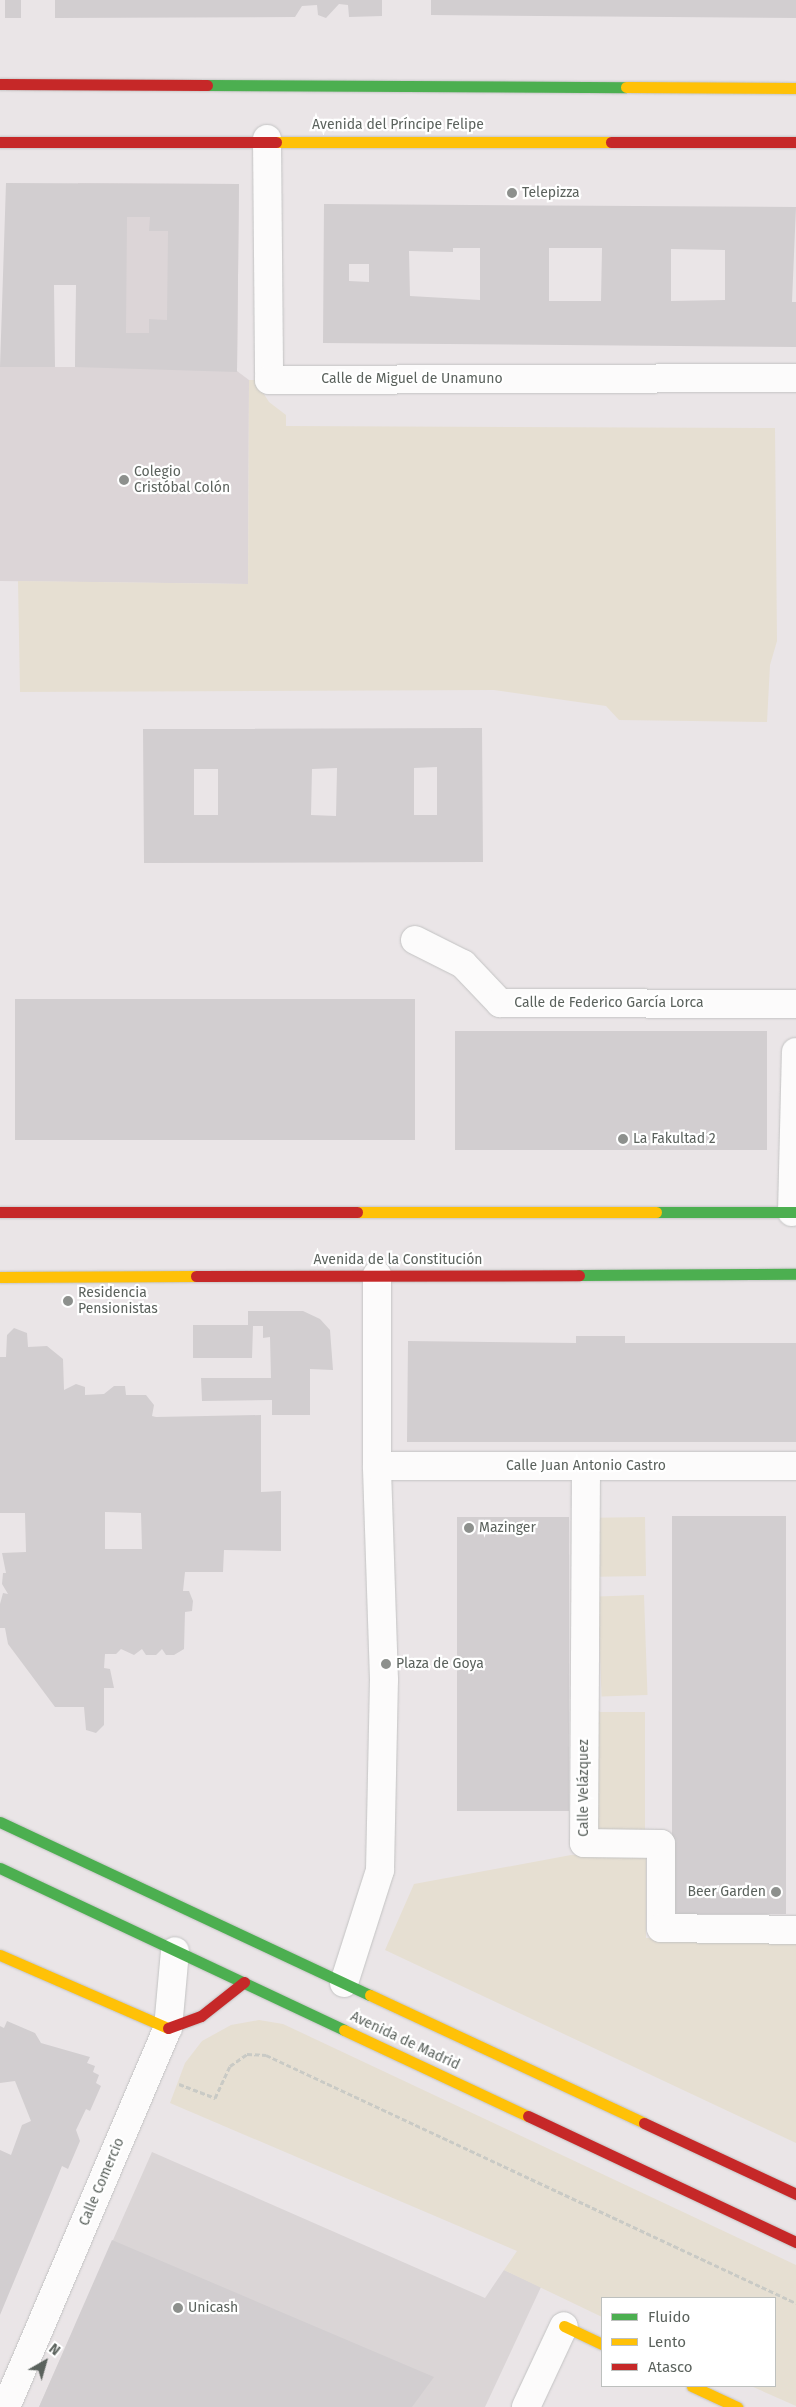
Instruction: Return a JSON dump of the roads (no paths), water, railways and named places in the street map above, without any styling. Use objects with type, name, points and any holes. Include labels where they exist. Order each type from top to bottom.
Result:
[{"type":"street","points":[[0,84],[796,88]]},
{"type":"street","name":"Avenida del Príncipe Felipe","points":[[0,142],[267,139],[796,142]]},
{"type":"street","name":"Calle de Miguel de Unamuno","points":[[267,139],[269,380],[796,378]]},
{"type":"street","name":"Calle de Federico García Lorca","points":[[415,940],[462,964],[500,1003],[796,1004]]},
{"type":"street","points":[[0,1212],[794,1212],[796,1052]]},
{"type":"street","name":"Avenida de la Constitución","points":[[0,1276],[796,1274]]},
{"type":"street","points":[[344,1983],[380,1870],[384,1680],[377,1466],[377,1275]]},
{"type":"street","name":"Calle Juan Antonio Castro","points":[[377,1466],[796,1466]]},
{"type":"street","name":"Calle Velázquez","points":[[586,1466],[584,1843],[661,1844],[660,1928],[796,1930]]},
{"type":"street","name":"Avenida de Madrid","points":[[0,1822],[796,2194]]},
{"type":"street","name":"Avenida de Madrid","points":[[0,1868],[796,2242]]},
{"type":"street","name":"Calle Comercio","points":[[6,2407],[168,2028],[175,1951]]},
{"type":"street","points":[[0,1955],[168,2028],[201,2016],[244,1982]]},
{"type":"street","points":[[526,2407],[564,2326],[601,2344]]},
{"type":"street","points":[[694,2387],[738,2407]]},
{"type":"place","name":"Telepizza","points":[[512,193]]},
{"type":"place","name":"Colegio Cristóbal Colón","points":[[124,480]]},
{"type":"place","name":"La Fakultad 2","points":[[623,1139]]},
{"type":"place","name":"Residencia Pensionistas","points":[[68,1301]]},
{"type":"place","name":"Mazinger","points":[[469,1528]]},
{"type":"place","name":"Plaza de Goya","points":[[386,1664]]},
{"type":"place","name":"Beer Garden","points":[[776,1892]]},
{"type":"place","name":"Unicash","points":[[178,2308]]}]
